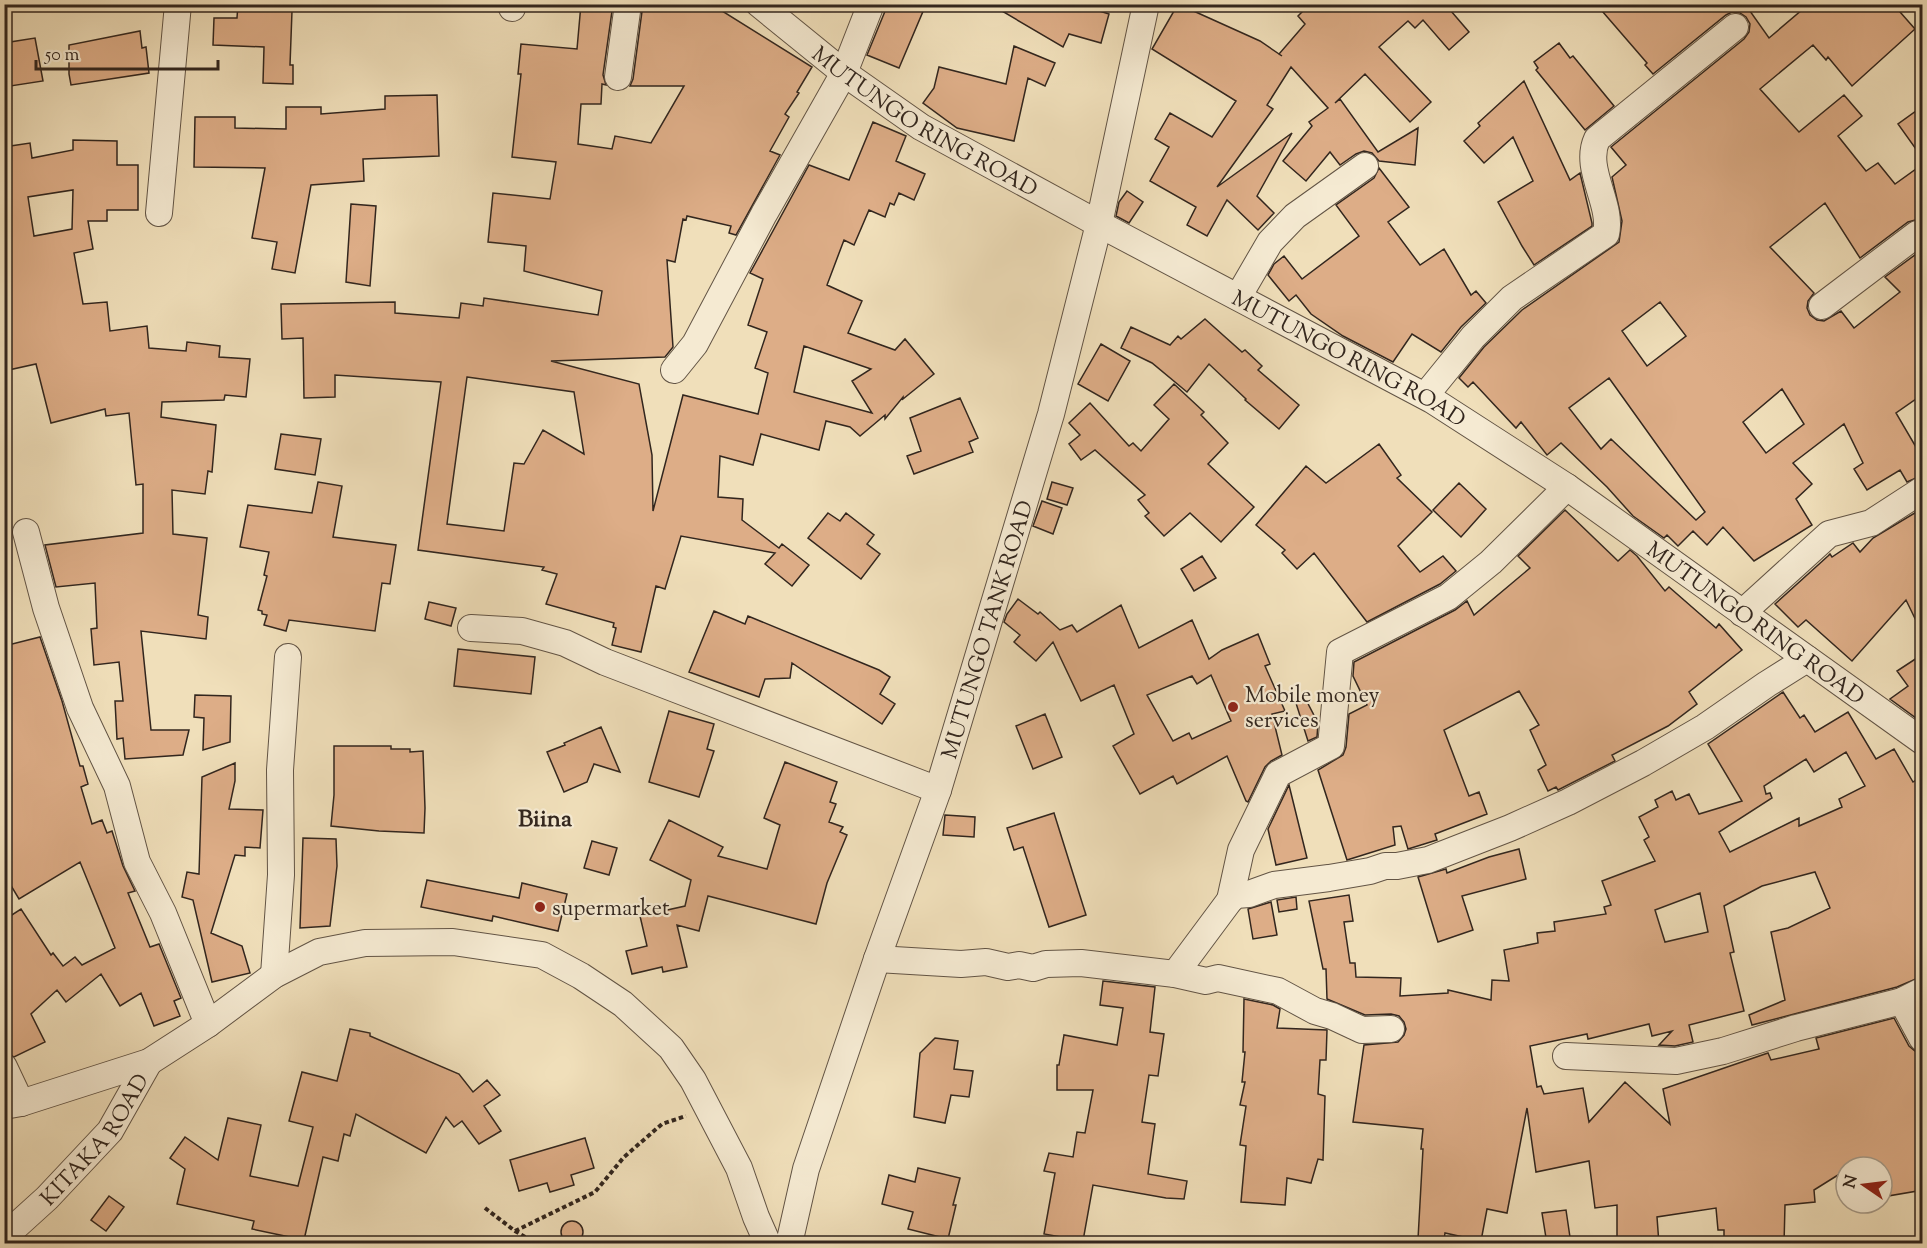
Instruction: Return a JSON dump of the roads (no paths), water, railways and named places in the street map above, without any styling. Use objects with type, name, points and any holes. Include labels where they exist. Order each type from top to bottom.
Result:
[{"type":"street","points":[[159,213],[178,4]]},
{"type":"street","points":[[618,77],[628,4]]},
{"type":"street","name":"MUTUNGO RING ROAD","points":[[759,4],[844,73],[921,127],[1425,396],[1566,487],[1923,741]]},
{"type":"street","points":[[674,370],[695,344],[764,213],[844,73],[871,4]]},
{"type":"street","name":"MUTUNGO TANK ROAD","points":[[789,1244],[806,1169],[877,959],[938,790],[1051,414],[1099,224],[1146,4]]},
{"type":"street","points":[[1425,396],[1473,337],[1512,298],[1606,234],[1608,224],[1599,192],[1593,148],[1597,139],[1735,27]]},
{"type":"street","points":[[1238,297],[1270,242],[1294,216],[1365,166]]},
{"type":"street","points":[[1822,306],[1917,234],[1923,233]]},
{"type":"street","points":[[1230,900],[1241,850],[1278,774],[1331,746],[1340,652],[1448,597],[1491,562],[1566,487]]},
{"type":"street","points":[[1742,613],[1829,534],[1872,523],[1923,490]]},
{"type":"street","points":[[26,532],[46,608],[80,708],[117,786],[137,862],[163,913],[208,1024]]},
{"type":"street","points":[[471,628],[522,632],[565,643],[605,662],[938,790]]},
{"type":"street","points":[[274,975],[281,875],[280,770],[288,657]]},
{"type":"street","points":[[1175,974],[1236,895],[1249,894],[1274,885],[1329,878],[1428,860],[1510,828],[1568,802],[1643,763],[1705,727],[1807,659]]},
{"type":"street","points":[[4,1066],[13,1104],[149,1062],[208,1024],[274,975],[319,952],[365,942],[453,942],[542,955],[581,976],[623,1004],[671,1048],[693,1080],[706,1110],[739,1167],[768,1244]]},
{"type":"street","points":[[877,959],[961,964],[986,963],[1033,968],[1046,964],[1081,963],[1175,974],[1206,981],[1218,978],[1278,991],[1315,1011],[1362,1030],[1391,1029]]},
{"type":"street","points":[[1566,1056],[1676,1061],[1723,1051],[1912,996],[1923,1038]]},
{"type":"street","name":"KITAKA ROAD","points":[[4,1237],[48,1198],[110,1131],[149,1062]]},
{"type":"place","name":"Mobile money services","points":[[1233,707]]},
{"type":"place","name":"supermarket","points":[[540,907]]},
{"type":"district","name":"Biina","points":[[545,818]]}]
